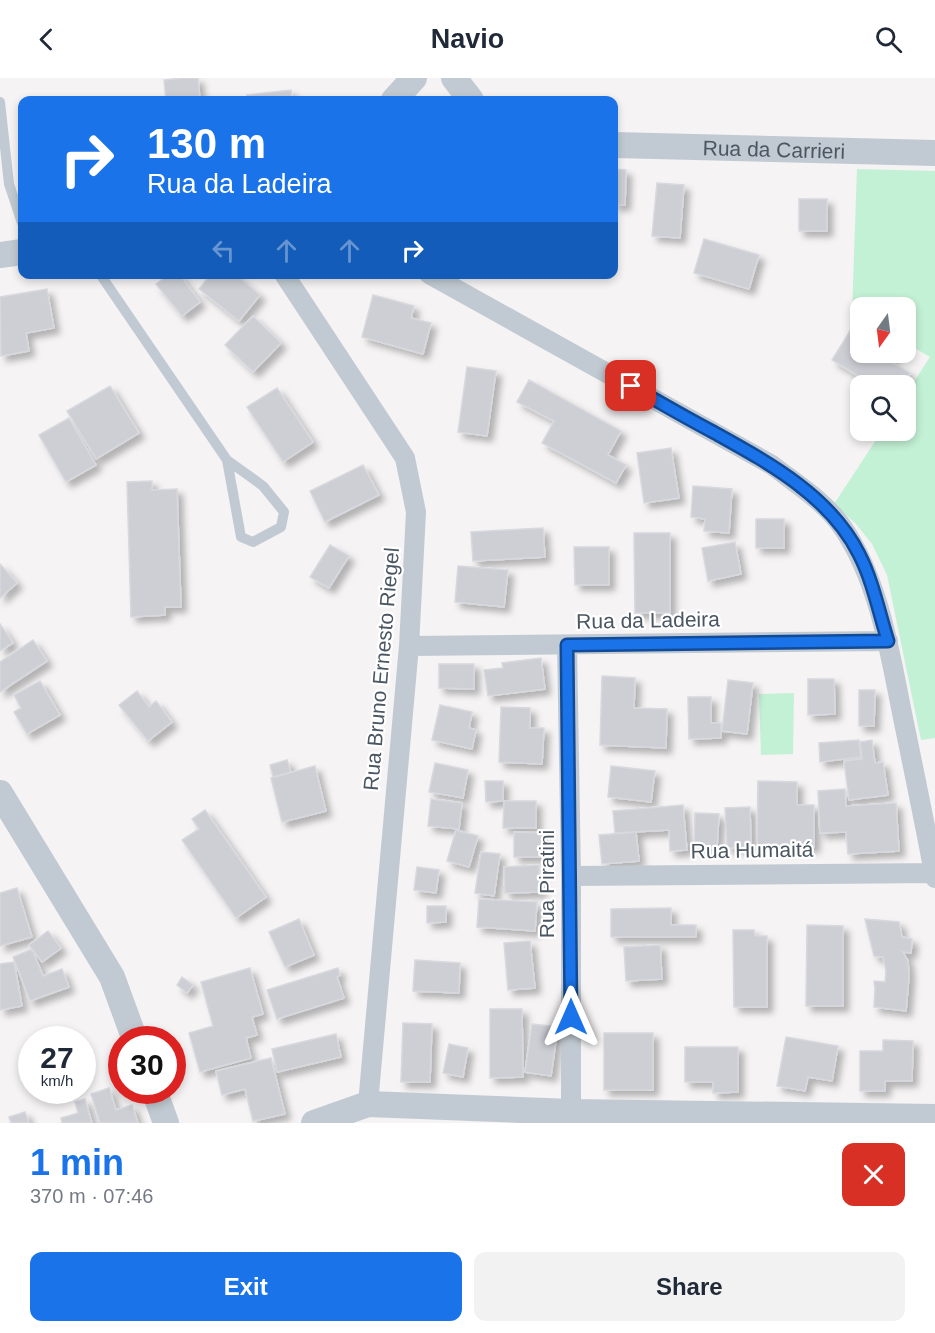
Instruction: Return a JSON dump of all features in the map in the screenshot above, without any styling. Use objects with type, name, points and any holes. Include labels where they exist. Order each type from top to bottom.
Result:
[{"type":"street","points":[[398,96],[414,78]]},
{"type":"street","points":[[454,78],[468,96]]},
{"type":"street","name":"Rua da Carrieri","points":[[618,145],[935,153]]},
{"type":"street","points":[[0,255],[18,253]]},
{"type":"street","name":"Rua Bruno Ernesto Riegel","points":[[287,279],[405,458],[416,512],[409,646],[368,1104]]},
{"type":"street","points":[[438,279],[772,465],[814,498],[842,526],[860,555],[888,641],[934,875]]},
{"type":"street","name":"Rua da Ladeira","points":[[409,646],[888,641]]},
{"type":"street","name":"Rua Piratini","points":[[567,645],[572,1117]]},
{"type":"street","points":[[0,793],[112,977],[130,1026]]},
{"type":"street","name":"Rua Humaitá","points":[[571,876],[934,875]]},
{"type":"street","points":[[159,1104],[166,1123]]},
{"type":"street","points":[[314,1123],[368,1104],[572,1117],[935,1117]]},
{"type":"lane","points":[[0,102],[9,184],[18,211]]},
{"type":"lane","points":[[103,279],[227,460],[263,486],[284,512],[281,527],[254,542],[241,537],[227,460]]},
{"type":"green space","points":[[857,169],[935,171],[935,738],[921,740],[887,575],[872,544],[856,524],[834,504],[875,441],[916,441],[916,379],[930,357],[916,349],[916,297],[853,297]]},
{"type":"green space","points":[[794,693],[793,754],[761,755],[759,694]]},
{"type":"building","points":[[198,78],[200,96],[166,96],[164,80]]},
{"type":"building","points":[[291,90],[292,96],[247,96]]},
{"type":"building","points":[[618,169],[626,170],[625,205],[618,205]]},
{"type":"building","points":[[657,183],[684,185],[680,238],[652,236]]},
{"type":"building","points":[[799,199],[827,199],[827,231],[799,231]]},
{"type":"building","points":[[704,239],[759,255],[749,289],[694,273]]},
{"type":"building","points":[[162,279],[183,279],[200,302],[182,316],[156,284]]},
{"type":"building","points":[[207,279],[241,279],[260,295],[239,321],[199,289]]},
{"type":"building","points":[[47,289],[54,328],[26,333],[29,351],[1,356],[0,297]]},
{"type":"building","points":[[373,295],[414,306],[411,318],[431,323],[423,354],[362,337]]},
{"type":"building","points":[[253,316],[281,343],[253,372],[225,345]]},
{"type":"building","points":[[850,331],[850,363],[892,363],[910,373],[909,375],[857,375],[832,360]]},
{"type":"building","points":[[467,367],[496,371],[487,436],[458,432]]},
{"type":"building","points":[[529,380],[621,431],[608,455],[626,465],[616,483],[542,443],[554,421],[517,402]]},
{"type":"building","points":[[110,386],[139,433],[96,459],[67,411]]},
{"type":"building","points":[[277,388],[313,442],[283,462],[247,407]]},
{"type":"building","points":[[69,418],[96,465],[66,482],[39,435]]},
{"type":"building","points":[[671,448],[679,498],[644,503],[637,453]]},
{"type":"building","points":[[363,465],[379,495],[325,522],[310,491]]},
{"type":"building","points":[[152,481],[152,490],[177,489],[181,607],[165,607],[165,615],[131,617],[127,482]]},
{"type":"building","points":[[693,486],[732,489],[729,533],[704,531],[705,519],[691,517]]},
{"type":"building","points":[[756,519],[784,519],[784,548],[756,548]]},
{"type":"building","points":[[543,528],[545,557],[473,561],[471,532]]},
{"type":"building","points":[[634,533],[670,533],[670,613],[635,613]]},
{"type":"building","points":[[735,542],[741,574],[708,581],[702,548]]},
{"type":"building","points":[[330,545],[349,556],[329,588],[310,577]]},
{"type":"building","points":[[574,547],[609,547],[609,585],[575,585]]},
{"type":"building","points":[[0,564],[17,583],[0,598]]},
{"type":"building","points":[[458,566],[508,570],[504,607],[455,602]]},
{"type":"building","points":[[0,624],[13,643],[0,651]]},
{"type":"building","points":[[33,640],[47,661],[0,692],[0,662]]},
{"type":"building","points":[[541,658],[545,689],[488,696],[484,670],[503,668],[502,663]]},
{"type":"building","points":[[439,664],[474,664],[474,689],[439,688]]},
{"type":"building","points":[[602,676],[635,678],[634,708],[667,709],[666,748],[600,745]]},
{"type":"building","points":[[808,679],[834,679],[835,714],[808,715]]},
{"type":"building","points":[[728,680],[753,683],[747,734],[722,731]]},
{"type":"building","points":[[40,681],[60,715],[27,734],[14,712],[21,708],[14,695]]},
{"type":"building","points":[[859,690],[875,690],[874,726],[859,726]]},
{"type":"building","points":[[137,691],[149,707],[156,701],[172,722],[148,741],[119,705]]},
{"type":"building","points":[[688,697],[711,697],[711,723],[721,723],[721,738],[689,739]]},
{"type":"building","points":[[440,705],[472,712],[469,728],[476,730],[472,749],[432,740]]},
{"type":"building","points":[[501,707],[530,708],[530,728],[544,728],[542,764],[499,762]]},
{"type":"building","points":[[859,740],[861,757],[820,762],[819,743]]},
{"type":"building","points":[[872,740],[875,763],[883,762],[888,795],[849,800],[844,761],[862,759],[860,742]]},
{"type":"building","points":[[287,760],[291,772],[273,777],[270,765]]},
{"type":"building","points":[[435,763],[468,770],[463,798],[429,792]]},
{"type":"building","points":[[315,766],[326,811],[282,822],[271,778]]},
{"type":"building","points":[[611,766],[655,771],[651,802],[608,797]]},
{"type":"building","points":[[485,781],[503,781],[503,801],[486,802]]},
{"type":"building","points":[[758,781],[797,782],[797,805],[814,805],[814,847],[757,846]]},
{"type":"building","points":[[845,789],[846,806],[896,803],[899,851],[848,854],[846,832],[820,833],[818,791]]},
{"type":"building","points":[[431,799],[462,803],[459,829],[428,826]]},
{"type":"building","points":[[504,801],[536,801],[536,828],[503,828]]},
{"type":"building","points":[[683,805],[687,850],[670,851],[669,830],[615,833],[613,811]]},
{"type":"building","points":[[750,807],[751,847],[727,848],[725,808]]},
{"type":"building","points":[[205,810],[266,897],[236,918],[182,840],[199,829],[192,819]]},
{"type":"building","points":[[695,813],[719,814],[717,848],[694,847]]},
{"type":"building","points":[[456,830],[478,836],[469,867],[447,861]]},
{"type":"building","points":[[514,832],[545,833],[544,857],[514,857]]},
{"type":"building","points":[[636,832],[639,861],[602,864],[599,835]]},
{"type":"building","points":[[481,852],[500,854],[494,896],[475,893]]},
{"type":"building","points":[[539,865],[541,892],[505,893],[504,867]]},
{"type":"building","points":[[417,867],[439,870],[436,893],[414,890]]},
{"type":"building","points":[[17,888],[32,937],[0,946],[0,893]]},
{"type":"building","points":[[479,899],[537,902],[535,931],[477,927]]},
{"type":"building","points":[[427,906],[446,906],[446,922],[427,923]]},
{"type":"building","points":[[671,908],[671,925],[696,925],[696,937],[611,937],[611,909]]},
{"type":"building","points":[[299,919],[314,955],[285,967],[269,932]]},
{"type":"building","points":[[865,919],[899,922],[902,937],[912,939],[911,953],[903,952],[908,961],[909,976],[906,1011],[874,1007],[874,981],[885,982],[886,971],[883,957],[874,956]]},
{"type":"building","points":[[807,925],[843,926],[843,1006],[806,1006]]},
{"type":"building","points":[[733,930],[754,930],[755,936],[767,936],[767,1007],[734,1007]]},
{"type":"building","points":[[48,931],[61,948],[42,962],[29,945]]},
{"type":"building","points":[[530,941],[535,988],[508,990],[504,943]]},
{"type":"building","points":[[660,945],[662,979],[626,981],[624,947]]},
{"type":"building","points":[[32,949],[43,976],[62,969],[69,987],[30,1001],[13,957]]},
{"type":"building","points":[[415,960],[460,963],[459,993],[413,991]]},
{"type":"building","points":[[14,962],[22,1006],[0,1010],[0,964]]},
{"type":"building","points":[[250,968],[263,1014],[252,1017],[257,1035],[246,1038],[251,1058],[200,1072],[189,1033],[213,1026],[201,982]]},
{"type":"building","points":[[338,968],[340,975],[337,977],[344,998],[277,1019],[267,990]]},
{"type":"building","points":[[182,977],[193,985],[187,993],[177,985]]},
{"type":"building","points":[[490,1009],[522,1009],[523,1077],[490,1078]]},
{"type":"building","points":[[403,1023],[432,1024],[430,1082],[401,1082]]},
{"type":"building","points":[[532,1024],[558,1027],[551,1076],[525,1072]]},
{"type":"building","points":[[604,1033],[653,1033],[653,1090],[604,1090]]},
{"type":"building","points":[[336,1034],[341,1057],[277,1072],[272,1049]]},
{"type":"building","points":[[786,1037],[838,1046],[832,1081],[808,1077],[805,1091],[777,1086]]},
{"type":"building","points":[[883,1040],[913,1041],[912,1081],[885,1081],[885,1091],[860,1091],[860,1051],[883,1051]]},
{"type":"building","points":[[449,1044],[468,1048],[463,1077],[443,1073]]},
{"type":"building","points":[[685,1047],[738,1047],[738,1092],[713,1093],[713,1082],[685,1082]]},
{"type":"building","points":[[271,1058],[285,1114],[253,1121],[245,1089],[222,1095],[216,1071]]},
{"type":"building","points":[[108,1088],[108,1104],[114,1104],[116,1110],[132,1105],[138,1123],[100,1123],[94,1104],[96,1104],[96,1092]]},
{"type":"building","points":[[76,1104],[86,1104],[92,1123],[62,1123],[61,1118],[78,1113]]},
{"type":"building","points":[[25,1112],[29,1123],[11,1123],[9,1117]]},
{"type":"route","points":[[571,1017],[567,645],[888,641],[860,555],[842,526],[814,498],[772,465],[631,386]]}]
